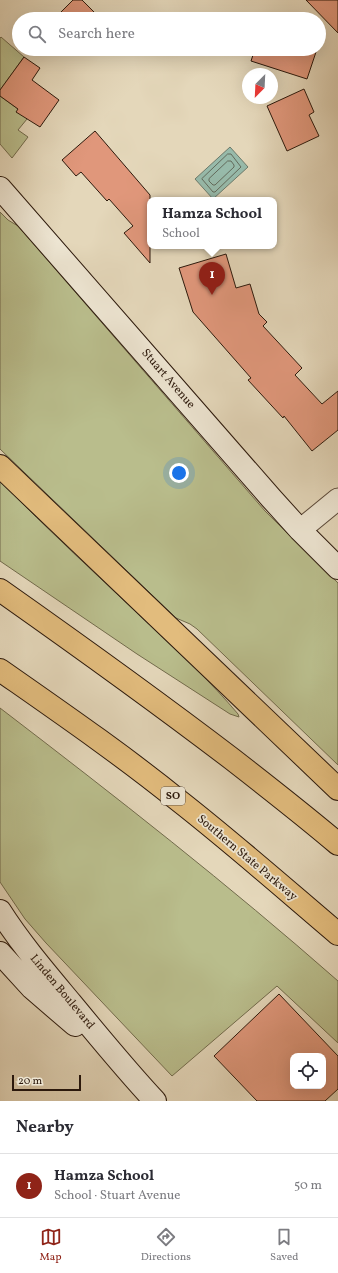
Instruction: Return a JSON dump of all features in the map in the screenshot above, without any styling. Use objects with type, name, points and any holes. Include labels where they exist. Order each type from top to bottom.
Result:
[{"type":"highway","points":[[0,466],[338,789]]},
{"type":"highway","points":[[0,590],[117,672],[196,731],[338,844]]},
{"type":"highway","name":"Southern State Parkway","points":[[0,670],[110,748],[177,799],[242,851],[338,934]]},
{"type":"street","name":"Stuart Avenue","points":[[0,188],[300,530],[338,568]]},
{"type":"street","points":[[300,530],[338,499]]},
{"type":"street","name":"Linden Boulevard","points":[[0,911],[26,949],[127,1071],[155,1101]]},
{"type":"street","name":"Linden Boulevard","points":[[0,954],[32,988],[127,1071]]},
{"type":"green space","points":[[1,37],[12,47],[12,56],[24,57],[0,90]]},
{"type":"green space","points":[[0,96],[18,109],[27,119],[18,130],[28,137],[12,158],[0,144]]},
{"type":"green space","points":[[0,212],[8,220],[18,226],[265,511],[338,583],[338,765],[197,629],[176,618],[0,449]]},
{"type":"green space","points":[[0,481],[195,668],[228,702],[239,717],[230,714],[137,654],[0,561]]},
{"type":"green space","points":[[0,708],[171,842],[255,910],[338,981],[338,1043],[277,986],[172,1076],[46,943],[25,919],[0,882]]},
{"type":"water","points":[[230,147],[248,167],[215,197],[211,197],[195,179]]},
{"type":"building","points":[[73,0],[82,0],[94,12],[61,12]]},
{"type":"building","points":[[306,0],[338,0],[338,33],[326,21],[326,12],[318,12]]},
{"type":"building","points":[[253,56],[315,56],[307,79],[278,70],[278,68],[273,68],[251,61]]},
{"type":"building","points":[[24,57],[40,68],[32,80],[59,100],[40,127],[16,112],[18,109],[0,96],[0,90]]},
{"type":"building","points":[[304,89],[314,112],[309,115],[319,136],[287,151],[267,106],[278,104],[278,101]]},
{"type":"building","points":[[95,131],[150,195],[150,197],[147,197],[147,249],[150,249],[150,263],[124,233],[133,226],[109,199],[107,201],[81,172],[76,176],[62,160]]},
{"type":"building","points":[[226,254],[236,288],[250,284],[259,314],[267,322],[263,326],[302,368],[295,375],[322,404],[338,391],[338,430],[312,451],[284,416],[283,418],[248,380],[251,378],[193,312],[179,268]]},
{"type":"building","points":[[279,994],[338,1056],[338,1089],[325,1101],[257,1101],[214,1056]]},
{"type":"place","name":"Hamza School","points":[[212,295]]}]
